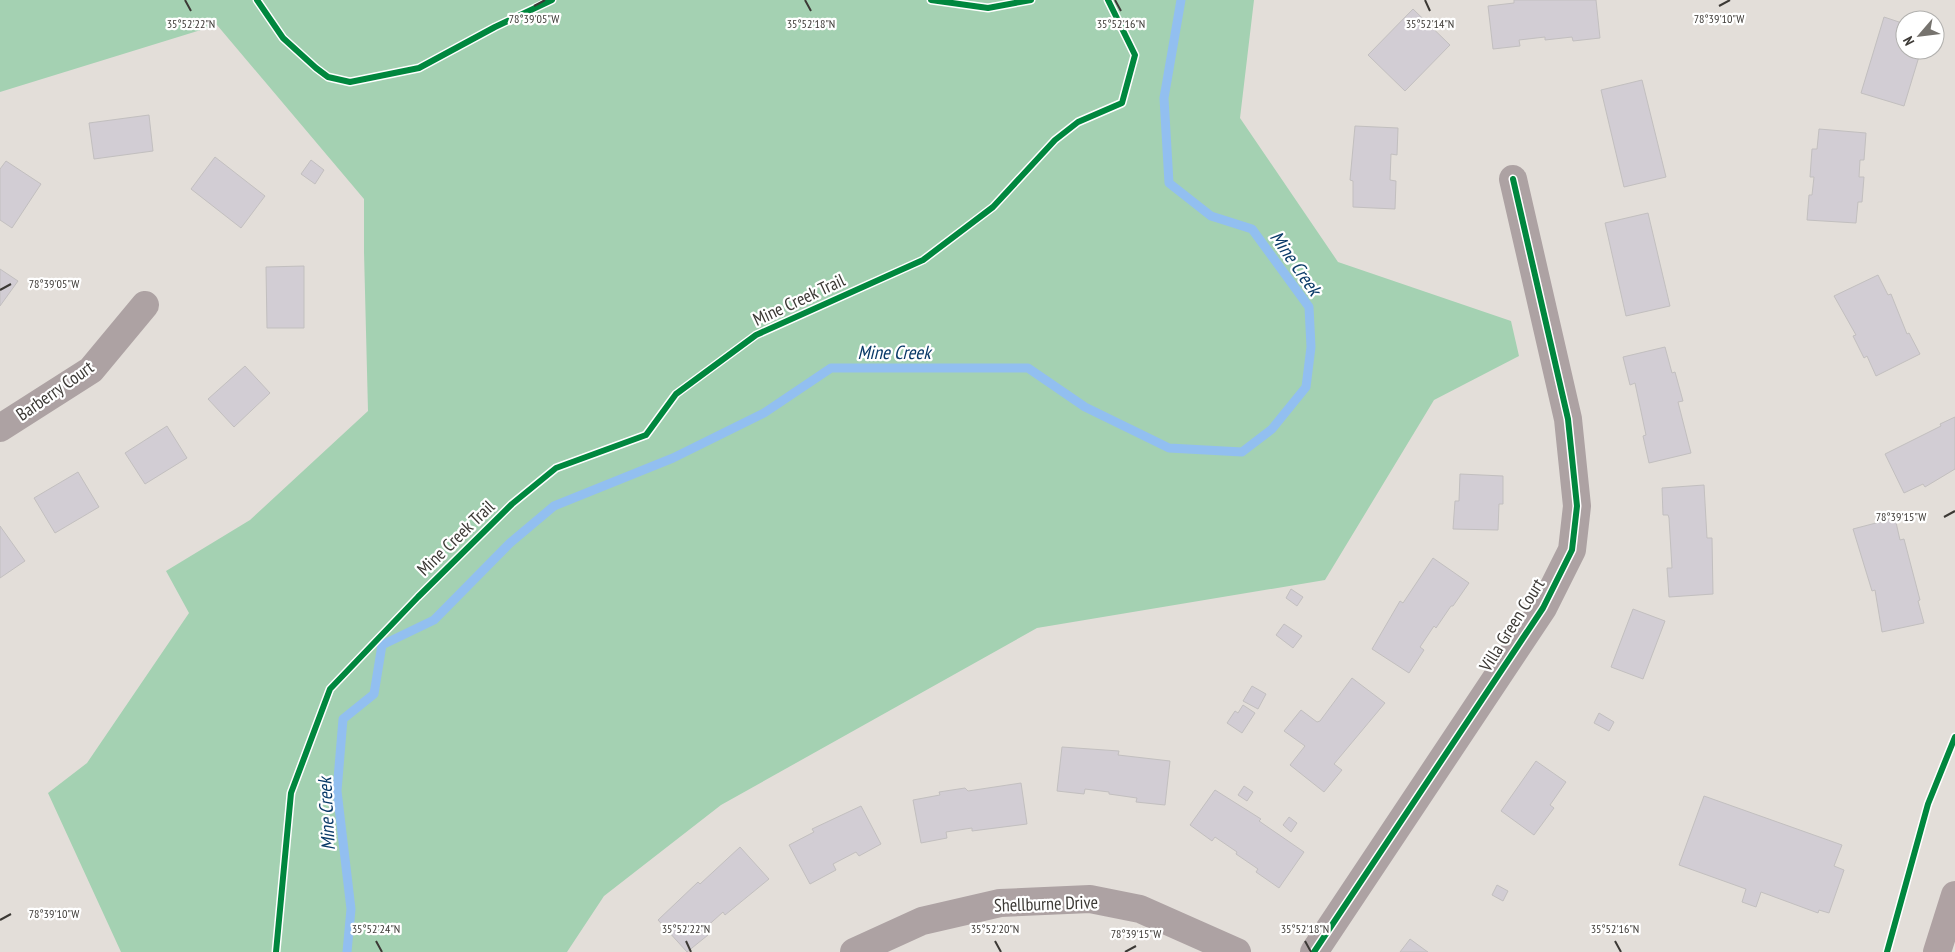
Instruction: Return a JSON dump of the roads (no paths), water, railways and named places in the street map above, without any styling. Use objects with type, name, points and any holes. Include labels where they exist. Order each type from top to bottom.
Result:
[{"type":"main road","points":[[1937,952],[1955,896]]},
{"type":"street","name":"Villa Green Court","points":[[1314,952],[1543,608],[1572,550],[1577,506],[1568,420],[1513,179]]},
{"type":"street","name":"Barberry Court","points":[[0,428],[91,370],[145,304]]},
{"type":"street","name":"Shellburne Drive","points":[[854,952],[922,921],[1000,902],[1090,899],[1140,909],[1237,952]]},
{"type":"waterway","name":"Mine Creek","points":[[347,952],[351,909],[337,791],[343,719],[374,694],[382,645],[434,620],[510,543],[554,506],[673,458],[764,413],[831,368],[1028,368],[1085,407],[1169,448],[1242,452],[1272,429],[1306,387],[1311,347],[1309,307],[1252,229],[1211,216],[1169,183],[1164,98],[1181,0]]}]
